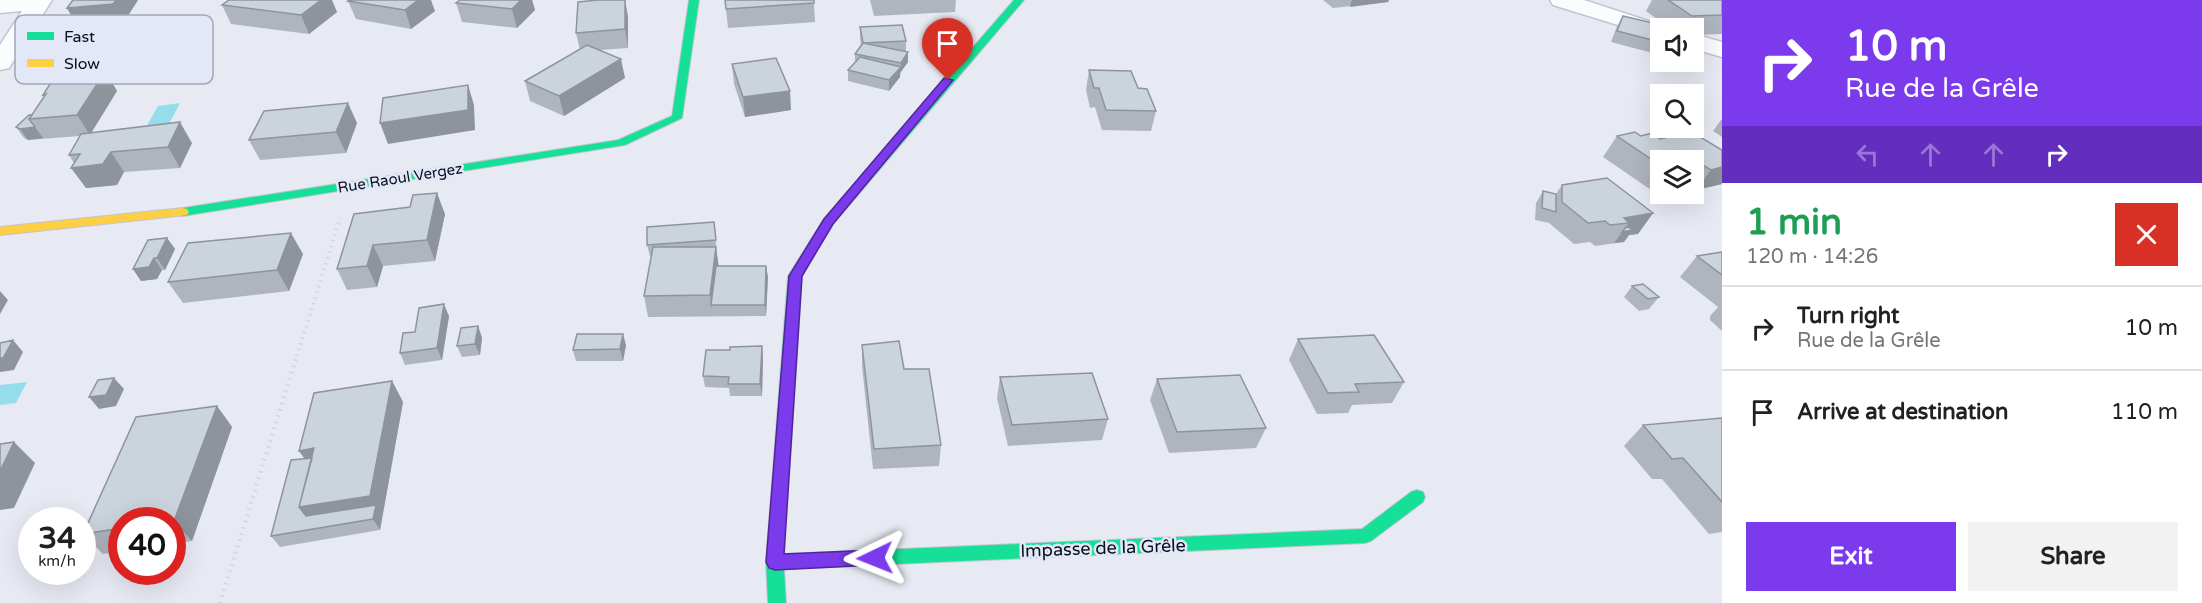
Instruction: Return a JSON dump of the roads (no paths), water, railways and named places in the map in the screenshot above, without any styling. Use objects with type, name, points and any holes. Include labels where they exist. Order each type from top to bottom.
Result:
[{"type":"street","name":"Rue Raoul Vergez","points":[[0,231],[190,211],[621,143],[677,118],[694,0]]},
{"type":"street","points":[[777,603],[775,562],[795,276],[828,222],[934,96],[1019,0]]},
{"type":"street","points":[[1561,0],[1650,28]]},
{"type":"street","points":[[0,6],[40,1]]},
{"type":"street","points":[[31,15],[40,1]]},
{"type":"street","points":[[0,63],[15,40]]},
{"type":"street","points":[[1704,44],[1722,50]]},
{"type":"street","name":"Impasse de la Grêle","points":[[775,562],[1365,536],[1417,497]]},
{"type":"water","points":[[180,103],[168,126],[145,129],[158,106]]},
{"type":"water","points":[[27,382],[16,403],[0,405],[0,385]]}]
